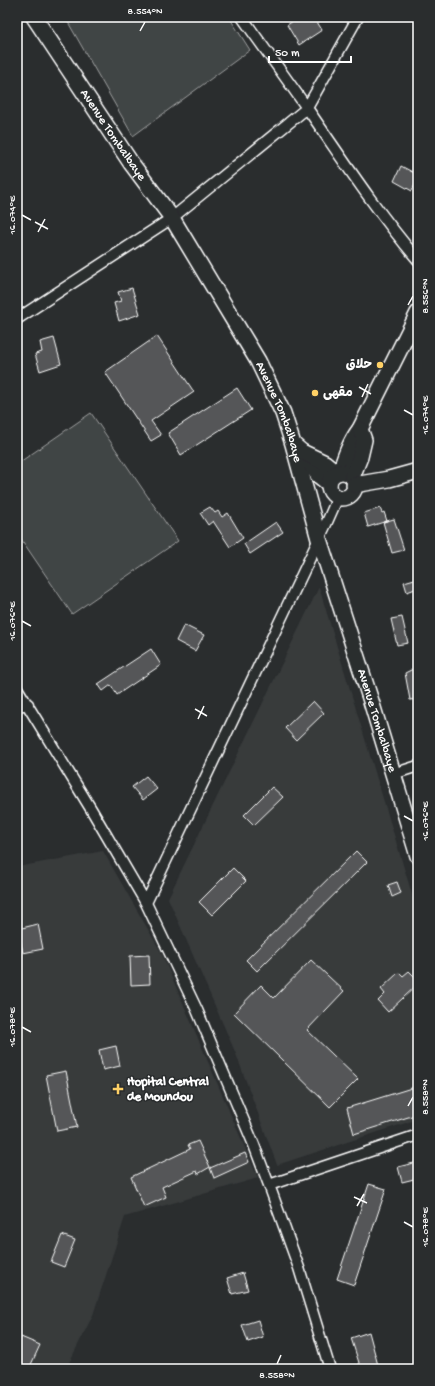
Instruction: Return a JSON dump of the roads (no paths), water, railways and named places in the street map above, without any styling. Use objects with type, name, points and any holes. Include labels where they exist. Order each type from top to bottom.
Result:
[{"type":"main road","name":"Avenue Tombalbaye","points":[[34,17],[130,163],[172,218],[258,361],[283,413],[298,449],[319,539],[418,856]]},
{"type":"main road","points":[[342,478],[353,490],[345,497],[338,497],[332,493],[342,478],[346,453],[360,429],[418,313]]},
{"type":"main road","points":[[298,449],[318,475],[342,478],[389,479],[418,472]]},
{"type":"street","points":[[242,17],[307,108],[360,187],[395,233],[418,260]]},
{"type":"street","points":[[17,319],[172,218],[307,108],[358,17]]},
{"type":"street","points":[[146,903],[338,497]]},
{"type":"street","points":[[17,688],[28,704],[146,903],[197,1010],[254,1145],[269,1185],[299,1268],[330,1369]]},
{"type":"street","points":[[17,706],[28,704]]},
{"type":"street","points":[[393,774],[418,766]]},
{"type":"street","points":[[269,1185],[418,1135]]},
{"type":"place","name":"حلاق","points":[[380,365]]},
{"type":"place","name":"مقهى","points":[[315,393]]},
{"type":"place","name":"Hopital Central de Moundou","points":[[118,1089]]}]
